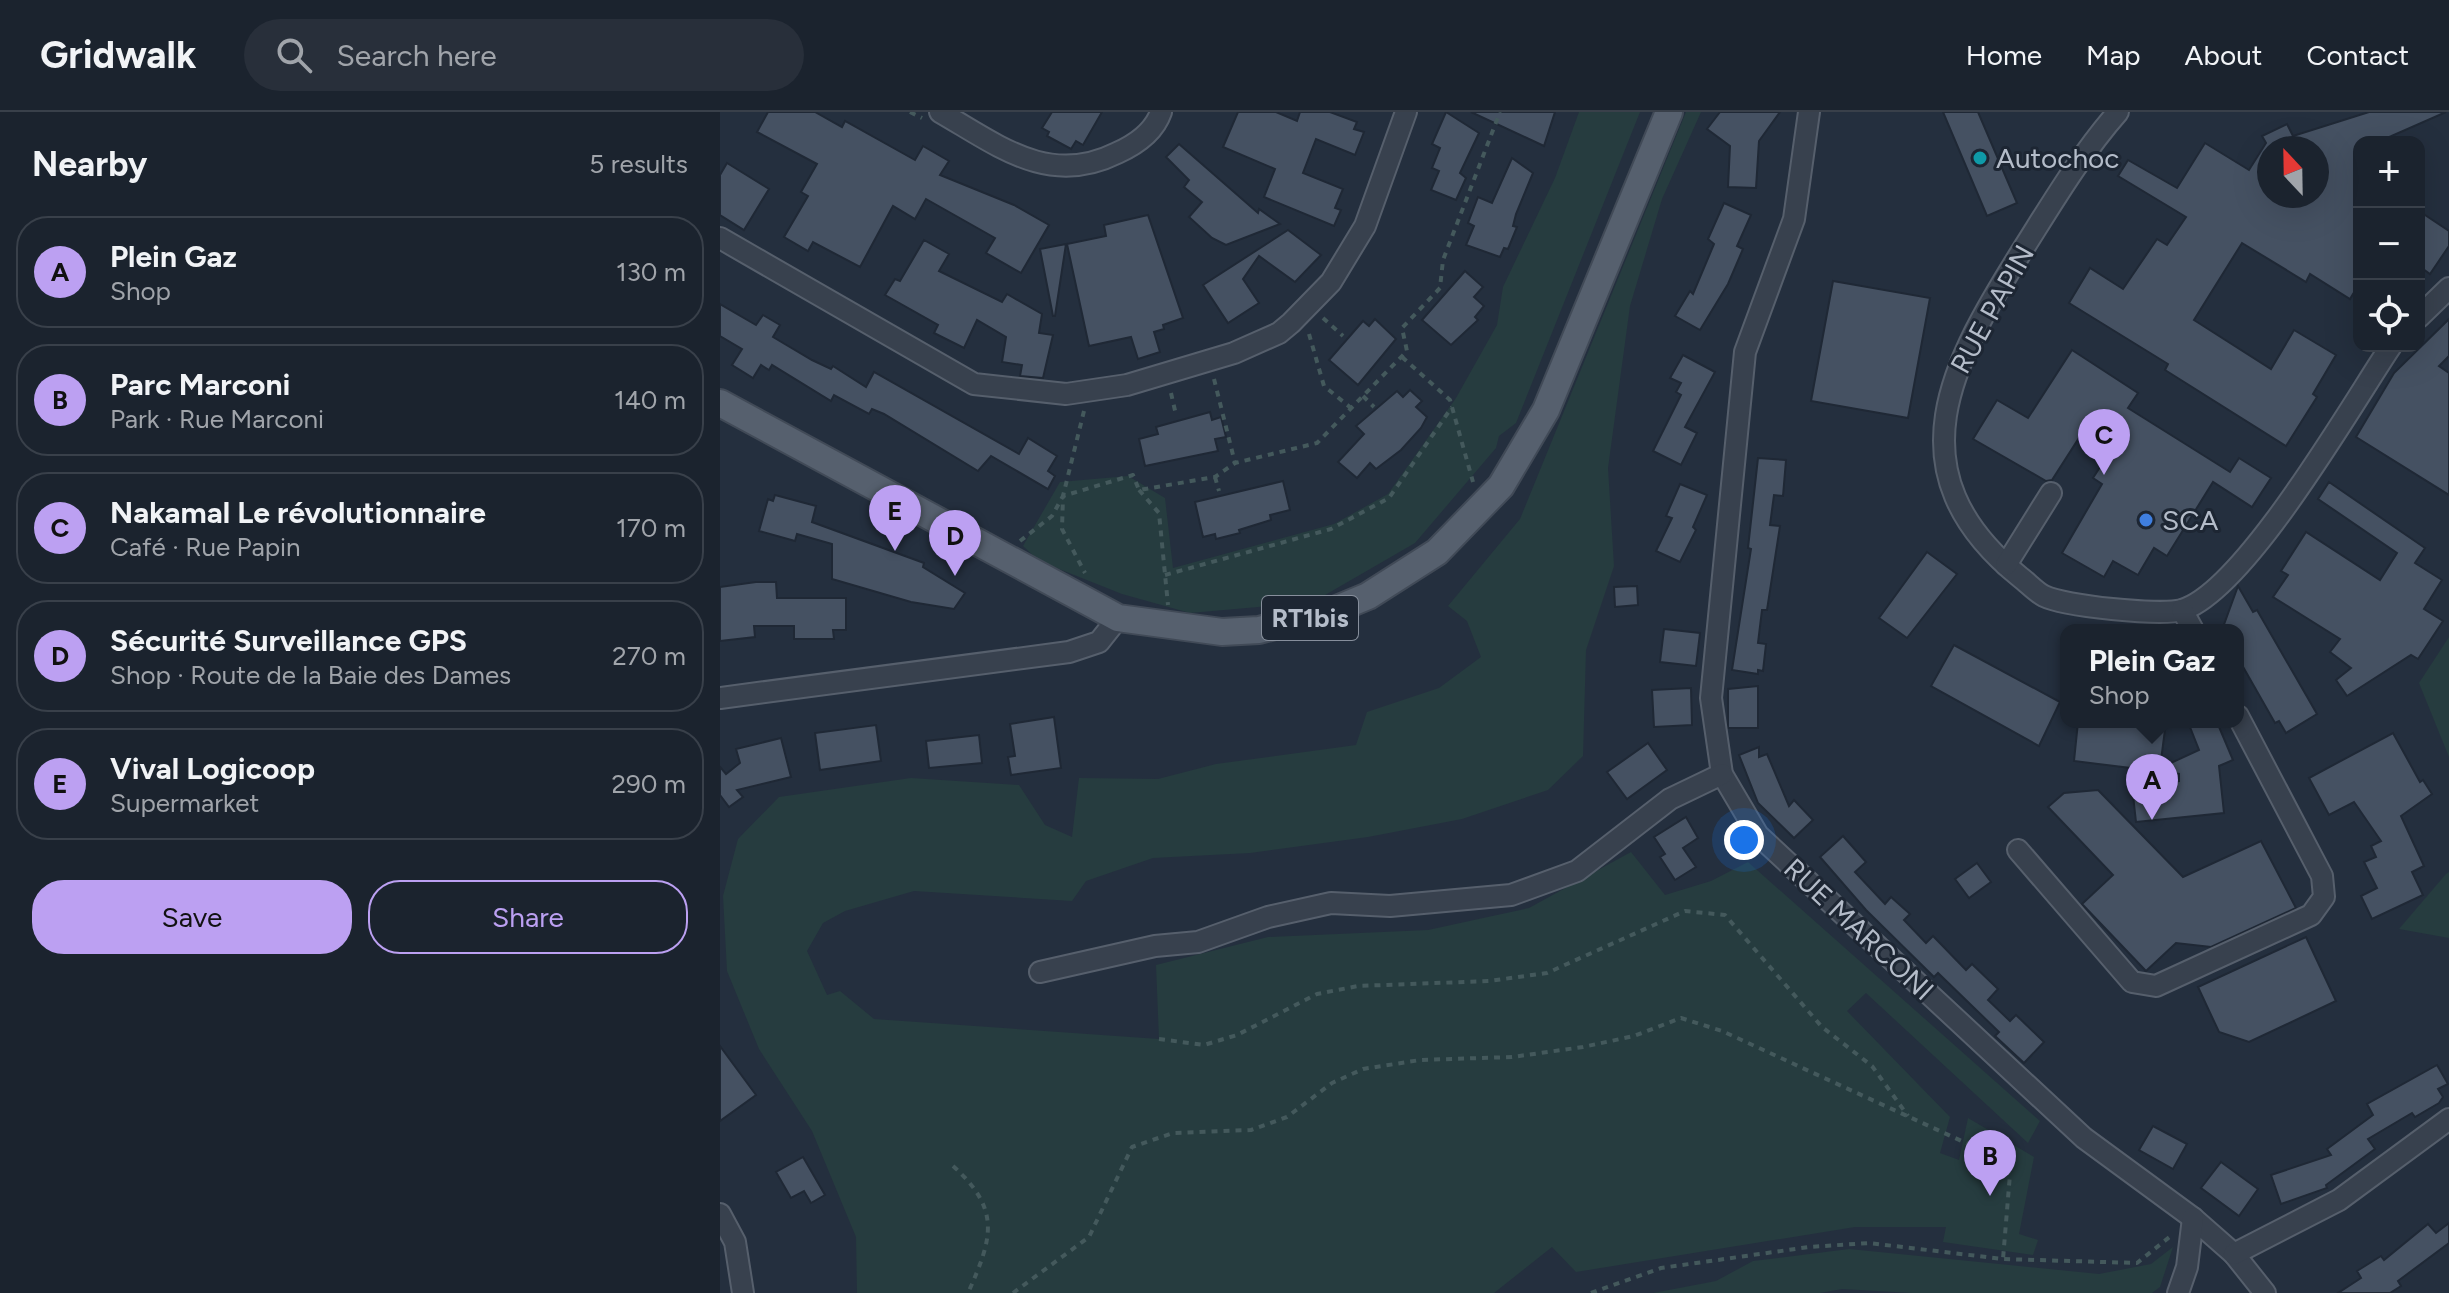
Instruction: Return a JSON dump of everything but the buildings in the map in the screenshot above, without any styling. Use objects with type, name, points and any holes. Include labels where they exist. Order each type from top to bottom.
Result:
[{"type":"main road","name":"RT1bis","points":[[720,403],[1118,618],[1222,632],[1270,628],[1332,611],[1368,596],[1437,552],[1501,486],[1546,410],[1669,112]]},
{"type":"street","points":[[940,112],[1013,152],[1055,168],[1092,166],[1137,144],[1161,112]]},
{"type":"street","points":[[720,238],[974,384],[1066,394],[1127,385],[1234,353],[1279,333],[1305,310],[1331,282],[1365,226],[1406,112]]},
{"type":"street","name":"RUE MARCONI","points":[[1809,112],[1794,219],[1745,352],[1711,698],[1722,774],[1758,835],[2084,1138],[2193,1218],[2234,1254],[2265,1293]]},
{"type":"street","name":"RUE PAPIN","points":[[2118,112],[2094,139],[1996,291],[1967,344],[1946,402],[1948,472],[1962,511],[2006,565],[2045,597],[2116,610],[2182,610]]},
{"type":"street","points":[[2425,311],[2449,288]]},
{"type":"street","points":[[2190,624],[2182,610],[2215,588],[2267,535],[2387,352]]},
{"type":"street","points":[[2006,565],[2051,493]]},
{"type":"street","points":[[720,698],[1069,652],[1099,642],[1118,618]]},
{"type":"street","points":[[2018,850],[2132,982],[2156,986],[2311,915],[2324,897],[2322,876],[2244,727]]},
{"type":"street","points":[[1040,972],[1155,946],[1198,942],[1268,917],[1331,903],[1390,906],[1511,895],[1577,871],[1670,799],[1722,774]]},
{"type":"street","points":[[2234,1254],[2339,1200],[2449,1119]]},
{"type":"street","points":[[720,1214],[735,1242],[743,1293]]},
{"type":"street","points":[[2178,1293],[2187,1267],[2193,1218]]},
{"type":"path","points":[[1139,490],[1215,477],[1235,463],[1317,443],[1402,357],[1407,351],[1402,328],[1440,288],[1443,260],[1500,112]]},
{"type":"path","points":[[1295,339],[1329,309]]},
{"type":"path","points":[[1322,316],[1343,336]]},
{"type":"path","points":[[1308,330],[1324,386],[1351,408]]},
{"type":"path","points":[[1402,357],[1450,400],[1473,482]]},
{"type":"path","points":[[1200,383],[1227,376]]},
{"type":"path","points":[[1214,379],[1235,463]]},
{"type":"path","points":[[1157,394],[1171,390],[1176,415]]},
{"type":"path","points":[[1363,396],[1374,407]]},
{"type":"path","points":[[1165,575],[1331,529],[1389,498],[1452,407]]},
{"type":"path","points":[[1076,576],[1090,582],[1068,546],[1062,529],[1063,496],[1082,411],[1094,408]]},
{"type":"path","points":[[1027,551],[1014,544],[1052,516],[1063,496],[1133,475],[1139,490],[1159,513],[1168,609]]},
{"type":"path","points":[[1215,477],[1219,491]]},
{"type":"path","points":[[1475,490],[1483,480]]},
{"type":"path","points":[[1159,1039],[1204,1045],[1237,1035],[1317,994],[1358,986],[1489,981],[1547,973],[1685,911],[1725,915],[1822,1027],[1872,1066],[1909,1118]]},
{"type":"path","points":[[1013,1293],[1089,1237],[1132,1147],[1173,1133],[1251,1130],[1287,1117],[1332,1083],[1363,1069],[1420,1060],[1512,1057],[1583,1047],[1634,1036],[1681,1018],[1722,1031],[1992,1155],[2010,1174],[2003,1259]]},
{"type":"path","points":[[953,1166],[974,1185],[990,1219],[988,1249],[968,1293]]},
{"type":"path","points":[[1591,1293],[1661,1268],[1809,1247],[1869,1243],[2003,1259],[2137,1263],[2193,1218]]},
{"type":"green space","points":[[1579,112],[1640,112],[1516,423],[1499,436],[1496,448],[1415,543],[1313,602],[1190,613],[1122,594],[1039,561],[1023,546],[1060,482],[1128,476],[1165,498],[1173,568],[1334,524],[1388,494],[1456,398],[1497,325],[1503,287],[1555,178]]},
{"type":"green space","points":[[1686,112],[1701,112],[1662,199],[1630,306],[1608,468],[1614,566],[1586,650],[1583,756],[1548,790],[1462,819],[1368,837],[1250,853],[1153,858],[1086,881],[1072,901],[914,891],[845,911],[823,923],[807,951],[827,995],[840,991],[874,1019],[1159,1039],[1156,965],[1268,937],[1428,930],[1529,908],[1631,852],[1665,895],[1711,881],[1748,862],[2040,1121],[2028,1143],[1866,993],[1847,1011],[1950,1117],[1940,1153],[1959,1160],[1968,1118],[2034,1157],[2019,1234],[2038,1240],[2033,1255],[1943,1242],[1946,1227],[1855,1227],[1576,1272],[1552,1247],[1494,1293],[857,1293],[856,1237],[812,1131],[759,1049],[727,971],[723,896],[738,839],[779,797],[911,778],[1019,785],[1045,825],[1072,837],[1079,778],[1158,779],[1216,764],[1356,745],[1367,712],[1439,688],[1481,657],[1467,621],[1448,606],[1520,519]]},
{"type":"green space","points":[[2449,637],[2449,757],[2419,683]]},
{"type":"green space","points":[[2449,872],[2449,938],[2399,929],[2446,874]]},
{"type":"green space","points":[[2173,1247],[2160,1287],[2152,1293],[1912,1293],[1842,1289],[1820,1293],[1653,1293],[1716,1281],[1753,1261],[1849,1249],[2099,1274],[2151,1264]]},
{"type":"place","name":"Autochoc","points":[[1980,158]]},
{"type":"place","name":"Nakamal Le révolutionnaire","points":[[2104,475]]},
{"type":"place","name":"SCA","points":[[2146,520]]},
{"type":"place","name":"Vival Logicoop","points":[[895,551]]},
{"type":"place","name":"Sécurité Surveillance GPS","points":[[955,576]]},
{"type":"place","name":"Plein Gaz","points":[[2152,820]]},
{"type":"place","name":"Parc Marconi","points":[[1990,1196]]}]
